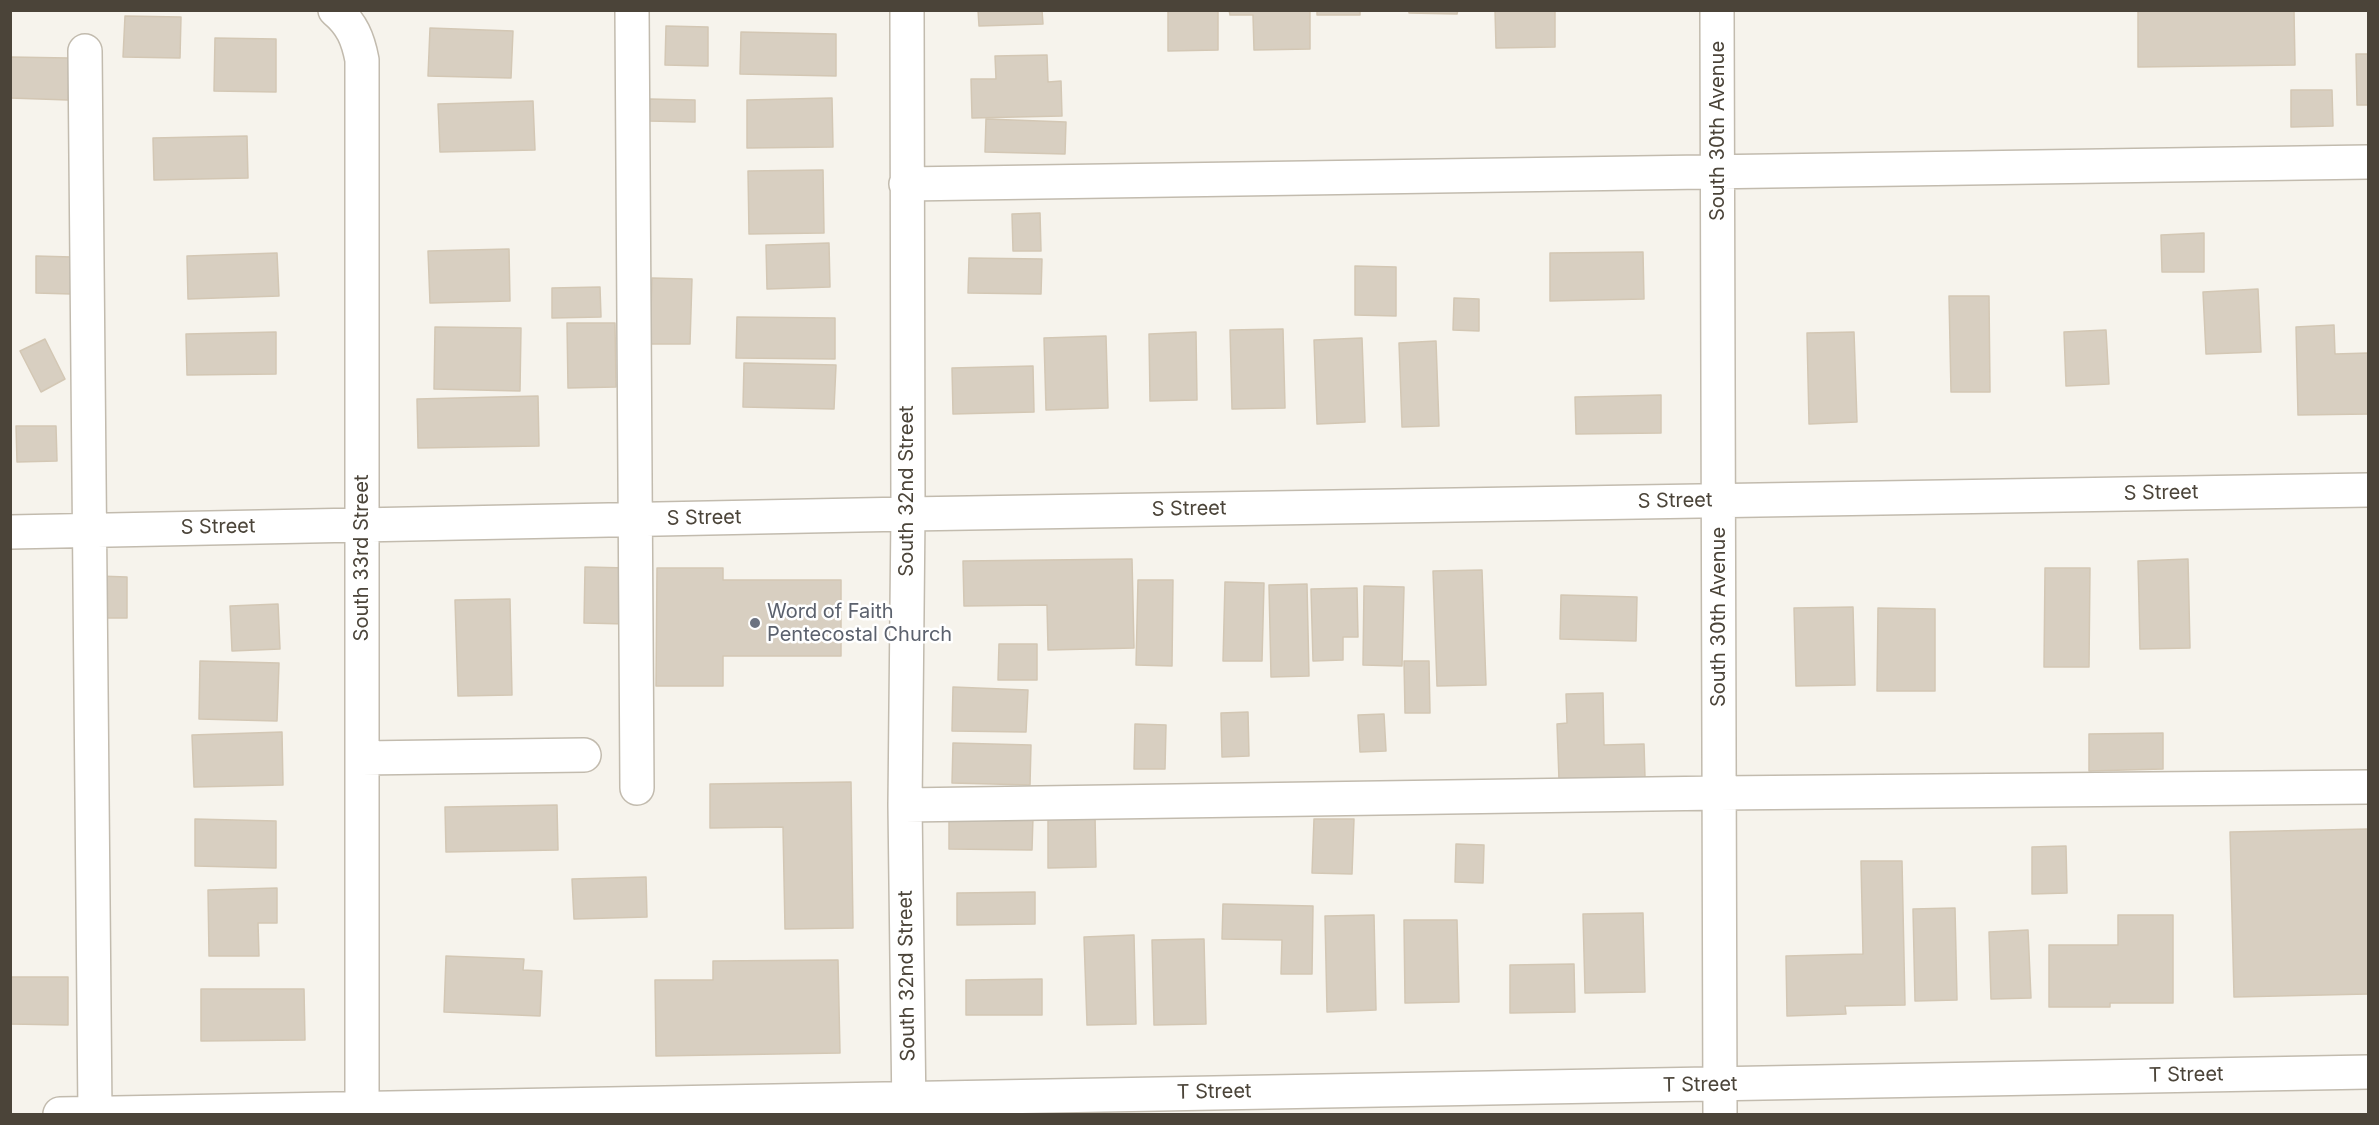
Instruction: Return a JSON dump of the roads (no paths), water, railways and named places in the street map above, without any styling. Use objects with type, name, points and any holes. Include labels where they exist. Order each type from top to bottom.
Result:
[{"type":"street","name":"South 33rd Street","points":[[335,10],[346,20],[358,41],[362,60],[362,1111]]},
{"type":"street","points":[[632,10],[637,788]]},
{"type":"street","name":"South 32nd Street","points":[[907,10],[908,514],[905,805],[909,1107]]},
{"type":"street","name":"South 30th Avenue","points":[[1717,10],[1720,1099]]},
{"type":"street","points":[[85,51],[94,1114]]},
{"type":"street","points":[[906,184],[2368,162]]},
{"type":"street","name":"S Street","points":[[10,532],[908,514],[2368,490]]},
{"type":"street","points":[[362,758],[584,755]]},
{"type":"street","points":[[905,805],[1719,793],[2368,787]]},
{"type":"street","name":"T Street","points":[[60,1114],[909,1107],[1138,1094],[1720,1099],[2368,1072]]},
{"type":"place","name":"Word of Faith Pentecostal Church","points":[[755,623]]}]
